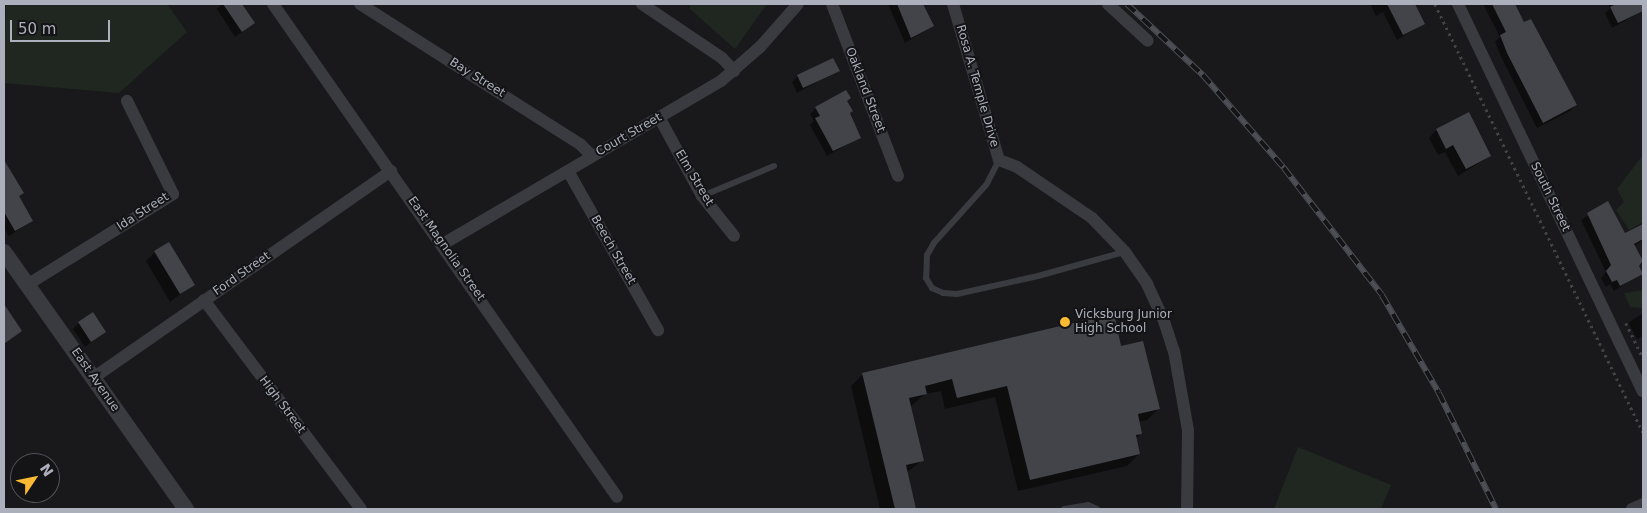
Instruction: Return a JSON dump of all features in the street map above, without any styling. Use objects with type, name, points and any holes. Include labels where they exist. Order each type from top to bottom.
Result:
[{"type":"street","name":"East Magnolia Street","points":[[273,4],[443,244],[617,497]]},
{"type":"street","name":"Bay Street","points":[[360,4],[580,144],[592,156]]},
{"type":"street","points":[[642,4],[722,58],[734,71]]},
{"type":"street","name":"Court Street","points":[[443,244],[734,71],[798,4]]},
{"type":"street","name":"Oakland Street","points":[[832,4],[898,176]]},
{"type":"street","name":"Rosa A. Temple Drive","points":[[953,4],[999,160],[1016,167],[1063,195],[1092,218],[1125,252],[1147,284],[1174,351],[1188,430],[1187,509]]},
{"type":"street","points":[[1108,4],[1148,41]]},
{"type":"street","name":"South Street","points":[[1458,4],[1643,391]]},
{"type":"street","name":"Ida Street","points":[[27,285],[173,194],[127,101]]},
{"type":"street","name":"Elm Street","points":[[659,117],[702,196],[734,236]]},
{"type":"street","name":"Ford Street","points":[[93,378],[390,170]]},
{"type":"street","name":"Beech Street","points":[[568,171],[658,330]]},
{"type":"street","name":"East Avenue","points":[[4,252],[186,509]]},
{"type":"street","name":"High Street","points":[[204,300],[361,509]]},
{"type":"street","points":[[1632,509],[1643,504]]},
{"type":"lane","points":[[999,160],[986,185],[934,243],[927,255],[926,278],[932,288],[943,293],[957,294],[1038,276],[1125,252]]},
{"type":"lane","points":[[702,196],[774,166]]},
{"type":"lane","points":[[1064,509],[1088,505],[1097,509]]},
{"type":"path","points":[[1435,4],[1643,432]]},
{"type":"shaded area","points":[[6,4],[167,4],[187,32],[119,93],[4,83]]},
{"type":"shaded area","points":[[690,4],[767,4],[735,49],[690,9]]},
{"type":"shaded area","points":[[1643,155],[1643,226],[1641,223],[1629,230],[1616,210],[1624,202],[1617,189]]},
{"type":"shaded area","points":[[1643,290],[1643,308],[1630,307],[1624,293]]},
{"type":"shaded area","points":[[1298,447],[1391,485],[1381,509],[1274,509]]},
{"type":"building","points":[[223,4],[242,4],[255,23],[242,32]]},
{"type":"building","points":[[897,4],[923,4],[934,26],[911,38]]},
{"type":"building","points":[[1387,4],[1415,4],[1425,24],[1403,35]]},
{"type":"building","points":[[1492,4],[1515,4],[1524,22],[1531,19],[1577,105],[1543,123],[1507,53],[1500,35],[1506,32]]},
{"type":"building","points":[[1616,4],[1643,4],[1643,11],[1618,23],[1610,7]]},
{"type":"building","points":[[833,58],[840,71],[803,88],[797,75]]},
{"type":"building","points":[[846,90],[851,98],[847,101],[853,111],[850,113],[861,138],[833,151],[815,118],[820,116],[815,107]]},
{"type":"building","points":[[1469,112],[1491,156],[1466,169],[1453,145],[1446,149],[1436,129]]},
{"type":"building","points":[[4,160],[24,193],[19,196],[33,221],[15,231],[4,212]]},
{"type":"building","points":[[1608,201],[1625,233],[1643,224],[1643,239],[1634,244],[1643,261],[1639,266],[1643,274],[1620,286],[1617,280],[1612,282],[1606,271],[1611,265],[1587,213]]},
{"type":"building","points":[[169,242],[195,285],[180,294],[154,251]]},
{"type":"building","points":[[4,304],[22,331],[4,344]]},
{"type":"building","points":[[93,312],[106,332],[91,342],[78,322]]},
{"type":"building","points":[[1107,315],[1108,319],[1115,318],[1121,346],[1143,341],[1160,409],[1138,414],[1142,434],[1136,435],[1140,454],[1030,480],[1007,386],[957,398],[952,379],[925,386],[927,394],[909,398],[924,461],[906,465],[916,509],[895,509],[862,373]]},
{"type":"railway","points":[[1127,4],[1203,75],[1284,168],[1382,295],[1439,393],[1496,509]]},
{"type":"place","name":"Vicksburg Junior High School","points":[[1065,322]]}]
